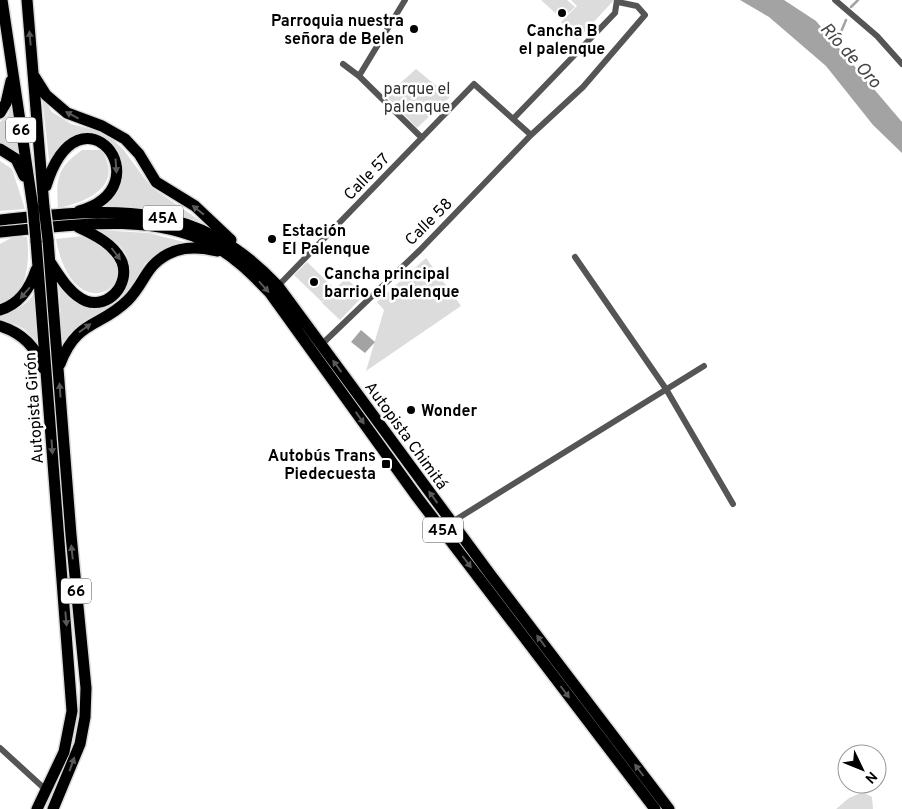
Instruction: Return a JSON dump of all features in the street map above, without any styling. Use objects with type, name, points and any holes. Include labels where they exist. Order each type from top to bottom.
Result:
[{"type":"highway","name":"Autopista Girón","points":[[2,0],[31,192],[39,210],[48,240],[71,535],[86,688],[85,717],[80,744],[53,809]]},
{"type":"highway","name":"Autopista Girón","points":[[27,0],[44,192],[39,210],[36,241],[72,710],[64,752],[37,809]]},
{"type":"highway","points":[[0,113],[6,103],[12,66]]},
{"type":"highway","points":[[34,76],[46,95],[67,113],[102,126],[125,139],[139,154],[156,182],[195,206],[246,255]]},
{"type":"highway","points":[[44,192],[54,165],[66,147],[76,141],[86,139],[106,144],[117,160],[115,181],[99,202],[87,209],[72,213]]},
{"type":"highway","points":[[0,148],[16,159],[31,192]]},
{"type":"highway","name":"Autopista Chimitá","points":[[39,210],[72,213],[135,213],[160,217],[184,223],[214,235],[246,255],[278,286],[452,522],[668,809]]},
{"type":"highway","name":"45A","points":[[0,219],[39,210]]},
{"type":"highway","name":"Autopista Chimitá","points":[[2,233],[42,228],[119,224],[157,227],[191,235],[228,254],[270,293],[412,489],[655,809]]},
{"type":"highway","points":[[50,261],[69,288],[86,301],[102,301],[117,292],[124,272],[121,262],[106,242],[76,226]]},
{"type":"highway","points":[[58,368],[64,351],[79,332],[121,307],[137,290],[149,267],[159,259],[181,249],[194,248],[228,254]]},
{"type":"highway","points":[[0,310],[12,305],[22,297],[30,287],[38,266]]},
{"type":"highway","points":[[0,326],[19,334],[34,348],[48,381]]},
{"type":"street","points":[[359,76],[405,0]]},
{"type":"street","points":[[835,0],[877,36],[902,64]]},
{"type":"street","points":[[844,6],[848,0]]},
{"type":"street","points":[[531,135],[514,119],[615,13],[617,1]]},
{"type":"street","name":"Calle 58","points":[[321,345],[420,250],[531,135],[583,87],[645,15],[636,6],[617,1]]},
{"type":"street","points":[[343,64],[359,76],[422,138]]},
{"type":"street","name":"Calle 57","points":[[278,286],[474,84],[514,119]]},
{"type":"street","points":[[575,257],[666,389],[733,504]]},
{"type":"street","points":[[452,522],[704,366]]},
{"type":"street","points":[[0,748],[47,791]]},
{"type":"green space","name":"Cancha B el palenque","points":[[541,0],[567,0],[575,7],[562,19]]},
{"type":"green space","points":[[571,0],[614,0],[577,40],[561,22],[577,6]]},
{"type":"green space","name":"parque el palenque","points":[[416,69],[450,97],[417,128],[386,96]]},
{"type":"green space","points":[[42,96],[52,112],[71,124],[99,131],[110,137],[123,149],[151,187],[202,222],[152,210],[100,206],[113,194],[121,181],[122,168],[119,155],[111,145],[100,138],[87,135],[71,138],[59,147],[49,160]]},
{"type":"green space","points":[[12,103],[22,163],[12,149],[0,144],[0,122],[8,115]]},
{"type":"green space","points":[[82,150],[101,150],[107,162],[109,173],[106,182],[100,190],[91,196],[58,208],[57,189],[60,175],[67,162]]},
{"type":"green space","points":[[0,161],[12,169],[25,209],[0,211]]},
{"type":"green space","points":[[96,230],[149,233],[192,244],[172,245],[145,263],[135,284],[121,300],[104,314],[87,319],[62,342],[59,283],[67,296],[79,304],[92,307],[105,304],[116,297],[125,287],[129,275],[129,262],[120,245]]},
{"type":"green space","points":[[83,236],[106,250],[116,266],[116,280],[108,290],[95,293],[80,288],[66,270],[56,239]]},
{"type":"green space","points":[[13,237],[27,237],[27,266],[22,286],[9,300],[0,304],[0,244]]},
{"type":"green space","points":[[426,258],[461,306],[366,371],[384,310],[377,302]]},
{"type":"green space","points":[[307,262],[335,289],[346,278],[364,295],[340,320],[322,303],[328,296],[322,302],[294,275]]},
{"type":"green space","points":[[35,292],[40,353],[26,330],[15,324],[0,321],[0,315],[20,307]]},
{"type":"green space","points":[[858,794],[867,794],[872,797],[873,809],[836,809],[849,798]]},
{"type":"shaded area","points":[[740,0],[784,0],[816,21],[902,122],[902,153],[873,125],[826,66],[769,17]]},
{"type":"shaded area","points":[[361,330],[375,342],[365,353],[351,342]]},
{"type":"waterway","points":[[851,7],[858,0]]},
{"type":"waterway","name":"Río de Oro","points":[[835,46],[846,20]]},
{"type":"place","name":"Cancha B el palenque","points":[[562,13]]},
{"type":"place","name":"Parroquia nuestra señora de Belen","points":[[414,29]]},
{"type":"place","name":"Estación El Palenque","points":[[272,239]]},
{"type":"place","name":"Cancha principal barrio el palenque","points":[[314,282]]},
{"type":"place","name":"Wonder","points":[[411,410]]},
{"type":"place","name":"Autobús Trans Piedecuesta","points":[[386,464]]}]
